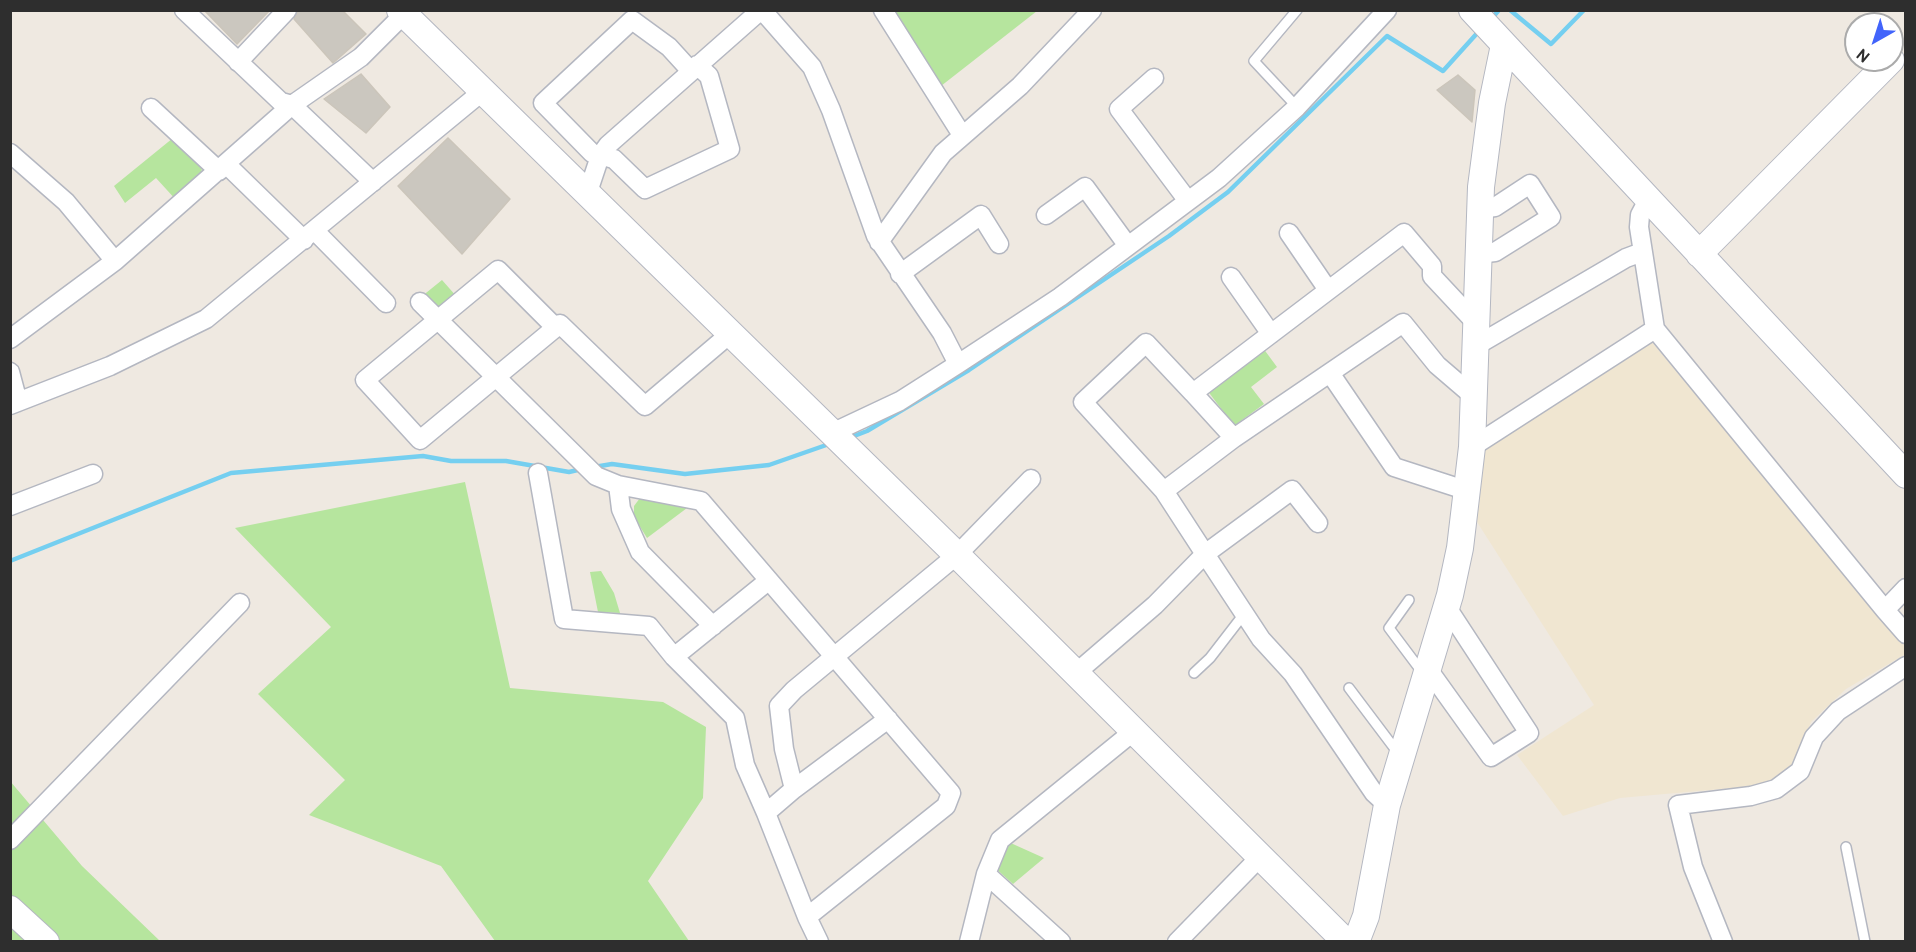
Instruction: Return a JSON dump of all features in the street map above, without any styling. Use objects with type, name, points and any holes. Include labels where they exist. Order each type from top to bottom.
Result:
[{"type":"street","points":[[184,10],[281,102],[292,105],[373,182]]},
{"type":"street","points":[[238,62],[287,10]]},
{"type":"street","points":[[588,192],[600,156],[608,145],[761,10],[812,67],[831,110],[879,242],[942,333],[958,364]]},
{"type":"street","points":[[883,10],[962,135]]},
{"type":"street","points":[[879,242],[943,153],[1020,86],[1092,10]]},
{"type":"street","points":[[832,433],[900,401],[1060,297],[1219,178],[1297,107],[1387,10]]},
{"type":"street","points":[[1472,10],[1905,475]]},
{"type":"street","points":[[10,339],[115,261],[292,105],[361,57],[404,12],[957,555],[1346,942]]},
{"type":"street","points":[[632,20],[709,76],[730,148],[645,189],[614,159],[600,156],[592,153],[543,103],[632,20]]},
{"type":"street","points":[[1356,942],[1366,916],[1387,805],[1446,606],[1460,549],[1472,447],[1480,209],[1492,103],[1504,45]]},
{"type":"street","points":[[1699,254],[1880,72]]},
{"type":"street","points":[[1154,78],[1119,109],[1188,201]]},
{"type":"street","points":[[10,372],[14,403],[110,366],[174,337],[206,318],[483,92]]},
{"type":"street","points":[[151,108],[222,168],[310,235],[386,303]]},
{"type":"street","points":[[10,153],[66,202],[115,261]]},
{"type":"street","points":[[1478,254],[1495,252],[1551,217],[1530,184],[1495,207],[1480,209]]},
{"type":"street","points":[[1046,215],[1085,187],[1128,246]]},
{"type":"street","points":[[1648,200],[1640,215],[1642,252],[1655,329],[1905,634]]},
{"type":"street","points":[[900,274],[981,214],[999,243]]},
{"type":"street","points":[[1289,233],[1328,290]]},
{"type":"street","points":[[1193,393],[1404,233],[1432,266],[1432,276],[1475,322]]},
{"type":"street","points":[[1474,347],[1626,258],[1642,252]]},
{"type":"street","points":[[554,326],[498,270],[364,380],[420,440],[554,326],[560,324],[645,406],[731,333]]},
{"type":"street","points":[[1231,277],[1271,334]]},
{"type":"street","points":[[420,302],[596,476],[618,485],[701,501],[951,793],[946,806],[807,917]]},
{"type":"street","points":[[1164,491],[1234,438],[1403,323],[1437,365],[1472,395]]},
{"type":"street","points":[[1472,447],[1655,329]]},
{"type":"street","points":[[1234,438],[1146,343],[1083,402],[1164,491],[1261,639],[1293,674],[1374,793],[1387,805]]},
{"type":"street","points":[[1330,373],[1394,467],[1467,491]]},
{"type":"street","points":[[538,473],[564,619],[649,626],[675,657],[735,718],[745,765],[819,942]]},
{"type":"street","points":[[10,506],[93,474]]},
{"type":"street","points":[[794,789],[784,749],[779,706],[794,690],[835,659],[957,555],[1031,479]]},
{"type":"street","points":[[618,485],[621,509],[640,552],[713,626]]},
{"type":"street","points":[[1076,673],[1155,605],[1205,554],[1292,490],[1318,523]]},
{"type":"street","points":[[675,657],[768,580]]},
{"type":"street","points":[[1885,610],[1905,588]]},
{"type":"street","points":[[10,840],[240,603]]},
{"type":"street","points":[[1426,673],[1491,757],[1529,733],[1446,606]]},
{"type":"street","points":[[1723,942],[1693,867],[1678,806],[1750,796],[1776,789],[1800,771],[1814,737],[1838,711],[1905,666]]},
{"type":"street","points":[[766,813],[794,789],[888,719]]},
{"type":"street","points":[[969,942],[986,874],[1000,840],[1134,731]]},
{"type":"street","points":[[1177,942],[1260,857]]},
{"type":"street","points":[[986,874],[1060,942]]},
{"type":"street","points":[[10,909],[46,942]]},
{"type":"lane","points":[[1297,107],[1254,61],[1298,10]]},
{"type":"lane","points":[[1409,600],[1389,628],[1426,673]]},
{"type":"lane","points":[[1194,673],[1210,658],[1244,614]]},
{"type":"lane","points":[[1349,688],[1401,758]]},
{"type":"lane","points":[[1846,847],[1865,942]]},
{"type":"shaded area","points":[[1650,340],[1905,646],[1904,655],[1846,689],[1811,722],[1794,765],[1775,781],[1755,786],[1620,798],[1563,816],[1517,755],[1594,705],[1477,522],[1486,443]]},
{"type":"green space","points":[[893,11],[1037,11],[941,86]]},
{"type":"green space","points":[[173,138],[202,165],[201,180],[177,201],[156,178],[125,203],[114,186]]},
{"type":"green space","points":[[442,280],[457,297],[437,314],[421,297]]},
{"type":"green space","points":[[1263,348],[1277,367],[1251,387],[1264,404],[1234,426],[1207,390]]},
{"type":"green space","points":[[465,482],[510,688],[663,702],[706,727],[703,798],[648,881],[689,941],[495,941],[441,866],[309,815],[345,780],[258,694],[331,627],[235,528]]},
{"type":"green space","points":[[640,498],[691,505],[647,538],[634,517],[634,506]]},
{"type":"green space","points":[[601,571],[614,593],[620,613],[598,612],[590,572]]},
{"type":"green space","points":[[10,781],[82,866],[160,941],[13,942],[11,939]]},
{"type":"green space","points":[[1004,840],[1044,858],[1013,884],[994,867]]},
{"type":"building","points":[[204,10],[270,10],[237,44]]},
{"type":"building","points":[[298,10],[342,10],[366,34],[333,63],[294,19]]},
{"type":"building","points":[[361,74],[390,107],[366,133],[324,99]]},
{"type":"building","points":[[1458,75],[1475,90],[1472,122],[1437,90]]},
{"type":"building","points":[[448,138],[510,199],[462,254],[398,186]]},
{"type":"waterway","points":[[1492,18],[1499,10]]},
{"type":"waterway","points":[[1510,10],[1551,44],[1584,10]]},
{"type":"waterway","points":[[849,438],[867,431],[969,370],[1169,236],[1228,192],[1387,36],[1443,71],[1480,30]]},
{"type":"waterway","points":[[594,467],[612,464],[685,474],[769,465],[832,443]]},
{"type":"waterway","points":[[10,561],[231,473],[423,456],[451,461],[506,461],[569,472],[582,469]]}]
